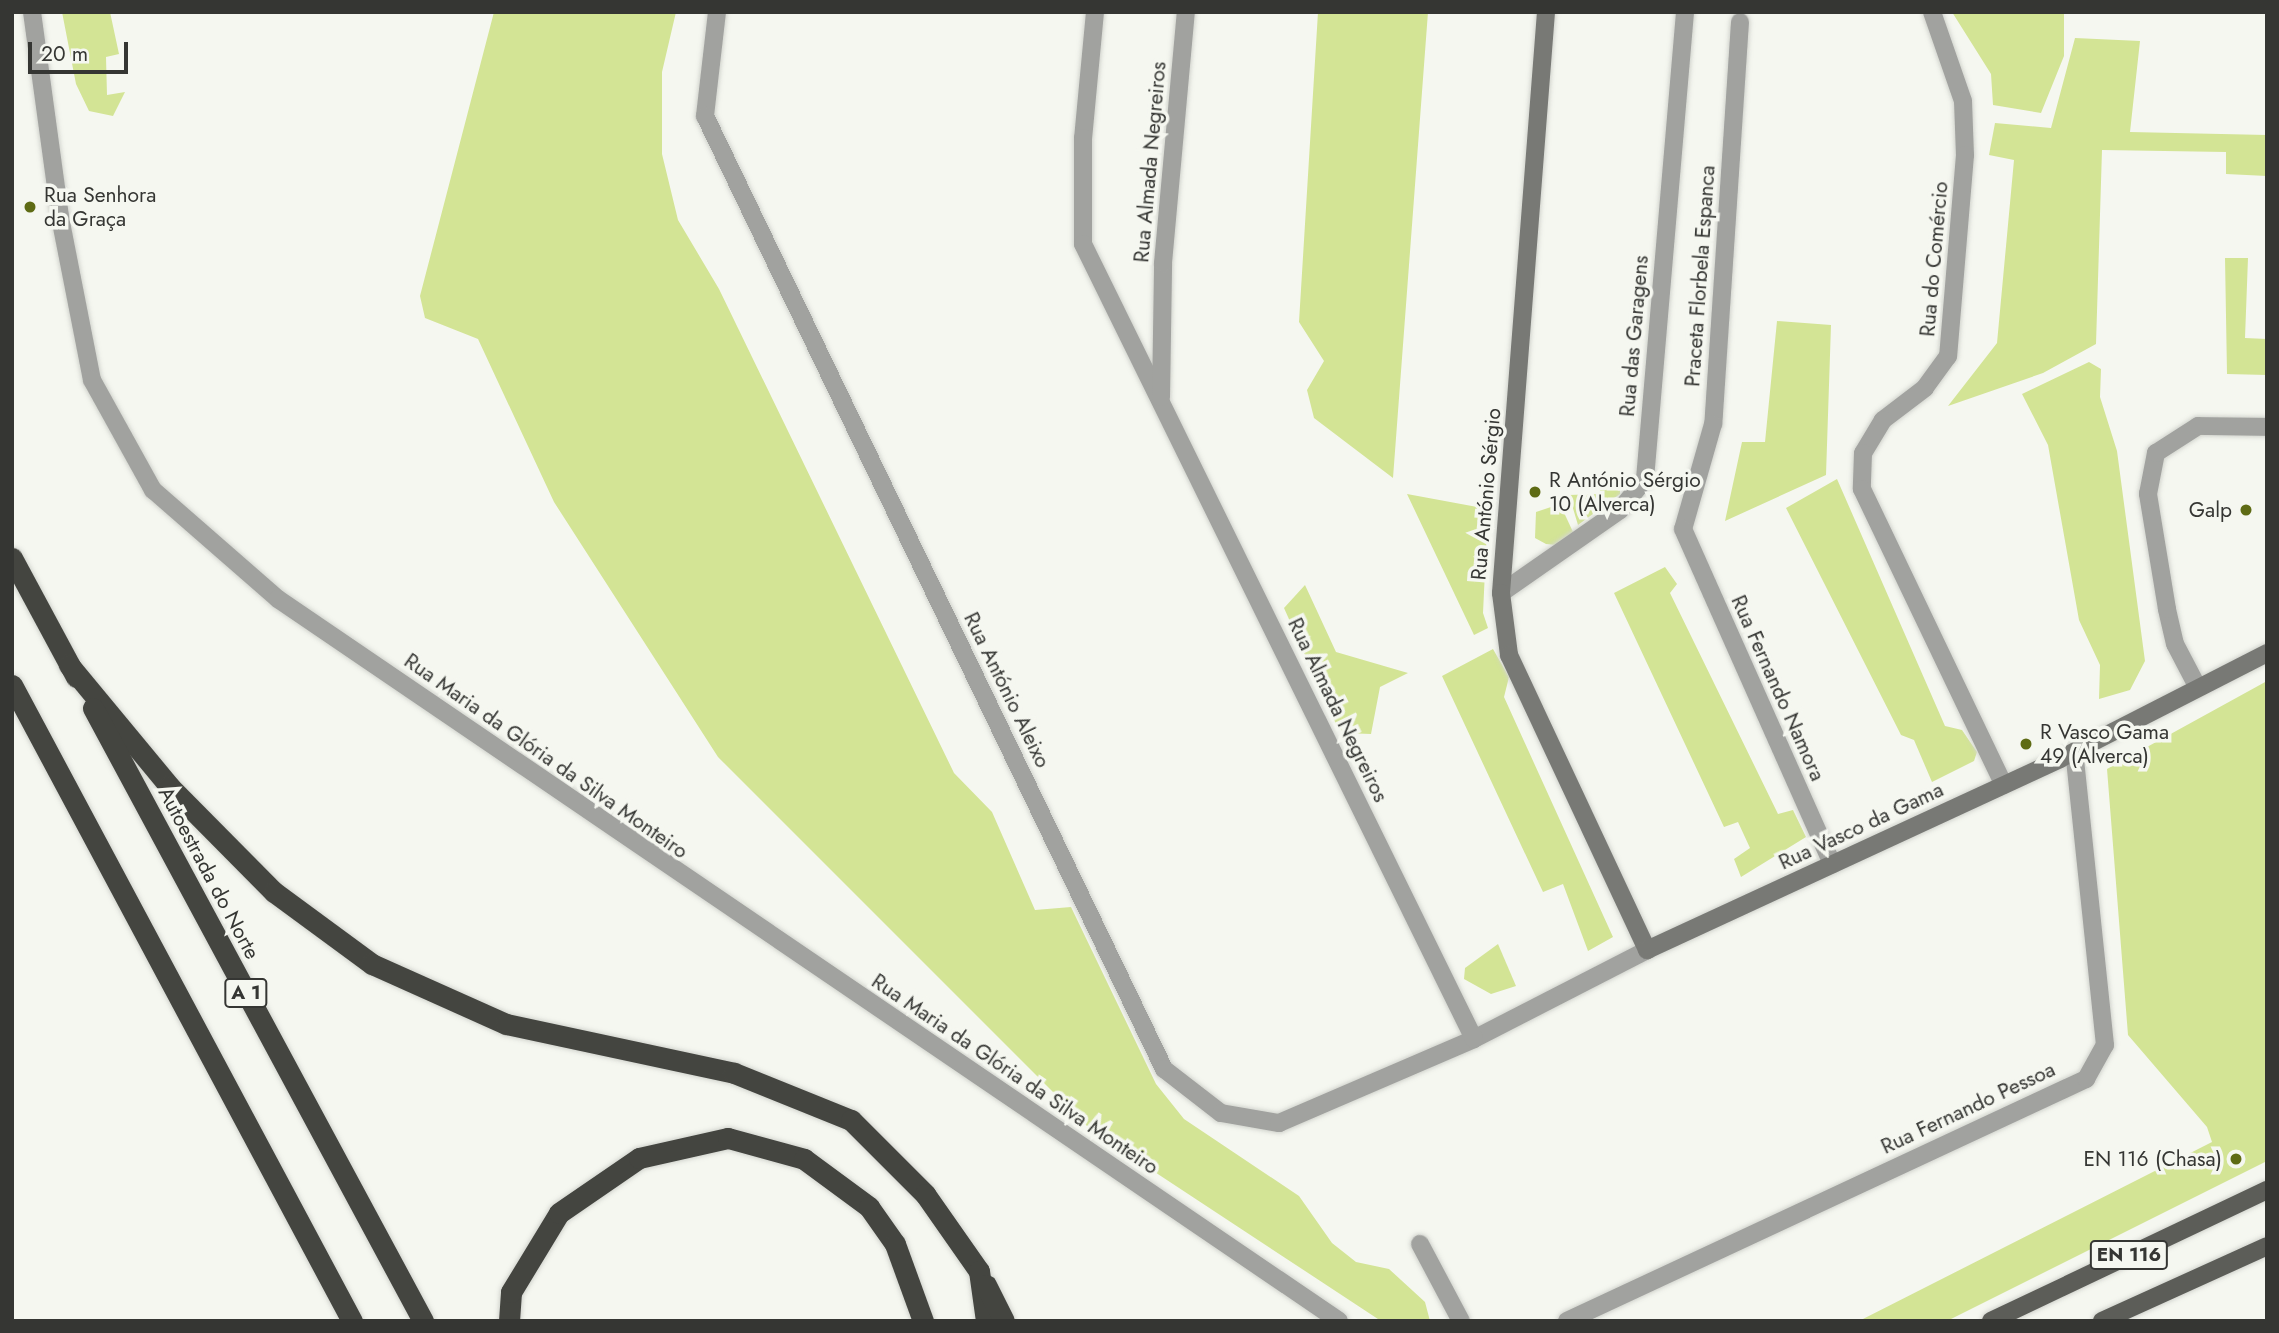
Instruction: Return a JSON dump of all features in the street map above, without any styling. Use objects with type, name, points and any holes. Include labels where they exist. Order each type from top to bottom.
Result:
[{"type":"highway","name":"Autoestrada do Norte","points":[[12,558],[424,1321]]},
{"type":"highway","points":[[69,665],[169,786],[274,892],[372,964],[506,1024],[734,1073],[851,1120],[925,1194],[979,1271],[1004,1321]]},
{"type":"highway","points":[[12,685],[352,1321]]},
{"type":"highway","points":[[509,1321],[510,1292],[559,1213],[639,1158],[729,1138],[804,1159],[869,1207],[895,1244],[923,1321]]},
{"type":"highway","points":[[979,1271],[986,1321]]},
{"type":"main road","name":"Rua António Sérgio","points":[[1546,12],[1501,593],[1509,655],[1647,950]]},
{"type":"main road","name":"Rua Vasco da Gama","points":[[1647,950],[2074,752],[2197,686],[2267,653]]},
{"type":"main road","name":"EN 116","points":[[1991,1321],[2267,1190]]},
{"type":"main road","name":"EN 116","points":[[2102,1321],[2267,1246]]},
{"type":"street","name":"Rua Maria da Glória da Silva Monteiro","points":[[32,12],[60,217],[92,380],[153,490],[278,599],[1339,1321]]},
{"type":"street","name":"Rua António Aleixo","points":[[717,12],[705,116],[1164,1069],[1221,1113],[1279,1123],[1474,1039]]},
{"type":"street","name":"Rua Almada Negreiros","points":[[1095,12],[1083,138],[1083,244],[1474,1039]]},
{"type":"street","name":"Rua Almada Negreiros","points":[[1161,401],[1163,263],[1186,12]]},
{"type":"street","name":"Rua das Garagens","points":[[1501,593],[1620,510],[1645,479],[1685,12]]},
{"type":"street","name":"Rua do Comércio","points":[[1932,12],[1963,101],[1965,155],[1948,356],[1925,388],[1882,420],[1863,453],[1862,489],[2004,785]]},
{"type":"street","name":"Praceta Florbela Espanca","points":[[1683,529],[1713,424],[1740,22]]},
{"type":"street","points":[[2197,686],[2175,644],[2167,609],[2148,494],[2156,453],[2197,426],[2267,427]]},
{"type":"street","name":"Rua Fernando Namora","points":[[1683,529],[1832,864]]},
{"type":"street","name":"Rua Fernando Pessoa","points":[[1567,1321],[2086,1079],[2105,1045],[2074,752]]},
{"type":"street","name":"Rua Vasco da Gama","points":[[1474,1039],[1647,950]]},
{"type":"street","points":[[1420,1244],[1461,1321]]},
{"type":"green space","points":[[62,12],[110,12],[119,54],[106,57],[107,95],[125,92],[113,116],[89,111],[76,84]]},
{"type":"green space","points":[[494,12],[676,12],[662,72],[662,154],[678,220],[719,289],[954,773],[992,812],[1035,910],[1071,907],[1156,1084],[1184,1119],[1299,1196],[1332,1243],[1356,1262],[1389,1269],[1425,1302],[1430,1321],[1381,1321],[1091,1130],[718,757],[554,502],[478,339],[425,318],[420,296]]},
{"type":"green space","points":[[1318,12],[1428,12],[1393,478],[1314,418],[1307,390],[1324,361],[1299,322]]},
{"type":"green space","points":[[1952,12],[2064,12],[2064,56],[2041,113],[1993,105],[1991,74]]},
{"type":"green space","points":[[2075,38],[2140,41],[2130,132],[2267,135],[2267,176],[2226,174],[2226,152],[2102,150],[2096,344],[2043,373],[1948,406],[1997,343],[2014,160],[1989,155],[1995,123],[2051,128]]},
{"type":"green space","points":[[2225,258],[2248,258],[2245,338],[2267,339],[2267,375],[2227,374]]},
{"type":"green space","points":[[1777,321],[1831,325],[1826,475],[1725,521],[1742,442],[1765,442]]},
{"type":"green space","points":[[2089,362],[2101,369],[2100,397],[2117,451],[2145,661],[2130,690],[2099,699],[2100,665],[2079,620],[2048,445],[2022,394]]},
{"type":"green space","points":[[1837,479],[1945,726],[1962,730],[1977,752],[1974,761],[1932,782],[1914,740],[1901,735],[1786,508]]},
{"type":"green space","points":[[1602,486],[1620,486],[1620,494],[1578,525],[1569,495],[1599,494]]},
{"type":"green space","points":[[1407,494],[1488,509],[1483,613],[1488,628],[1474,635]]},
{"type":"green space","points":[[1560,504],[1573,532],[1556,545],[1546,544],[1535,538],[1536,512]]},
{"type":"green space","points":[[1665,567],[1677,584],[1670,593],[1778,814],[1793,810],[1806,837],[1741,877],[1734,859],[1750,848],[1738,822],[1724,827],[1614,593]]},
{"type":"green space","points":[[1305,585],[1336,652],[1408,673],[1380,687],[1371,734],[1344,733],[1336,724],[1284,608]]},
{"type":"green space","points":[[1493,649],[1509,677],[1504,697],[1613,937],[1588,951],[1563,884],[1543,892],[1442,676]]},
{"type":"green space","points":[[2267,681],[2267,1161],[1947,1321],[1859,1321],[2212,1142],[2207,1127],[2128,1035],[2107,769]]},
{"type":"green space","points":[[1498,944],[1516,986],[1491,994],[1464,979],[1465,968]]},
{"type":"place","name":"Rua Senhora da Graça","points":[[30,207]]},
{"type":"place","name":"R António Sérgio 10 (Alverca)","points":[[1535,492]]},
{"type":"place","name":"Galp","points":[[2246,510]]},
{"type":"place","name":"R Vasco Gama 49 (Alverca)","points":[[2026,744]]},
{"type":"place","name":"EN 116 (Chasa)","points":[[2236,1159]]}]
